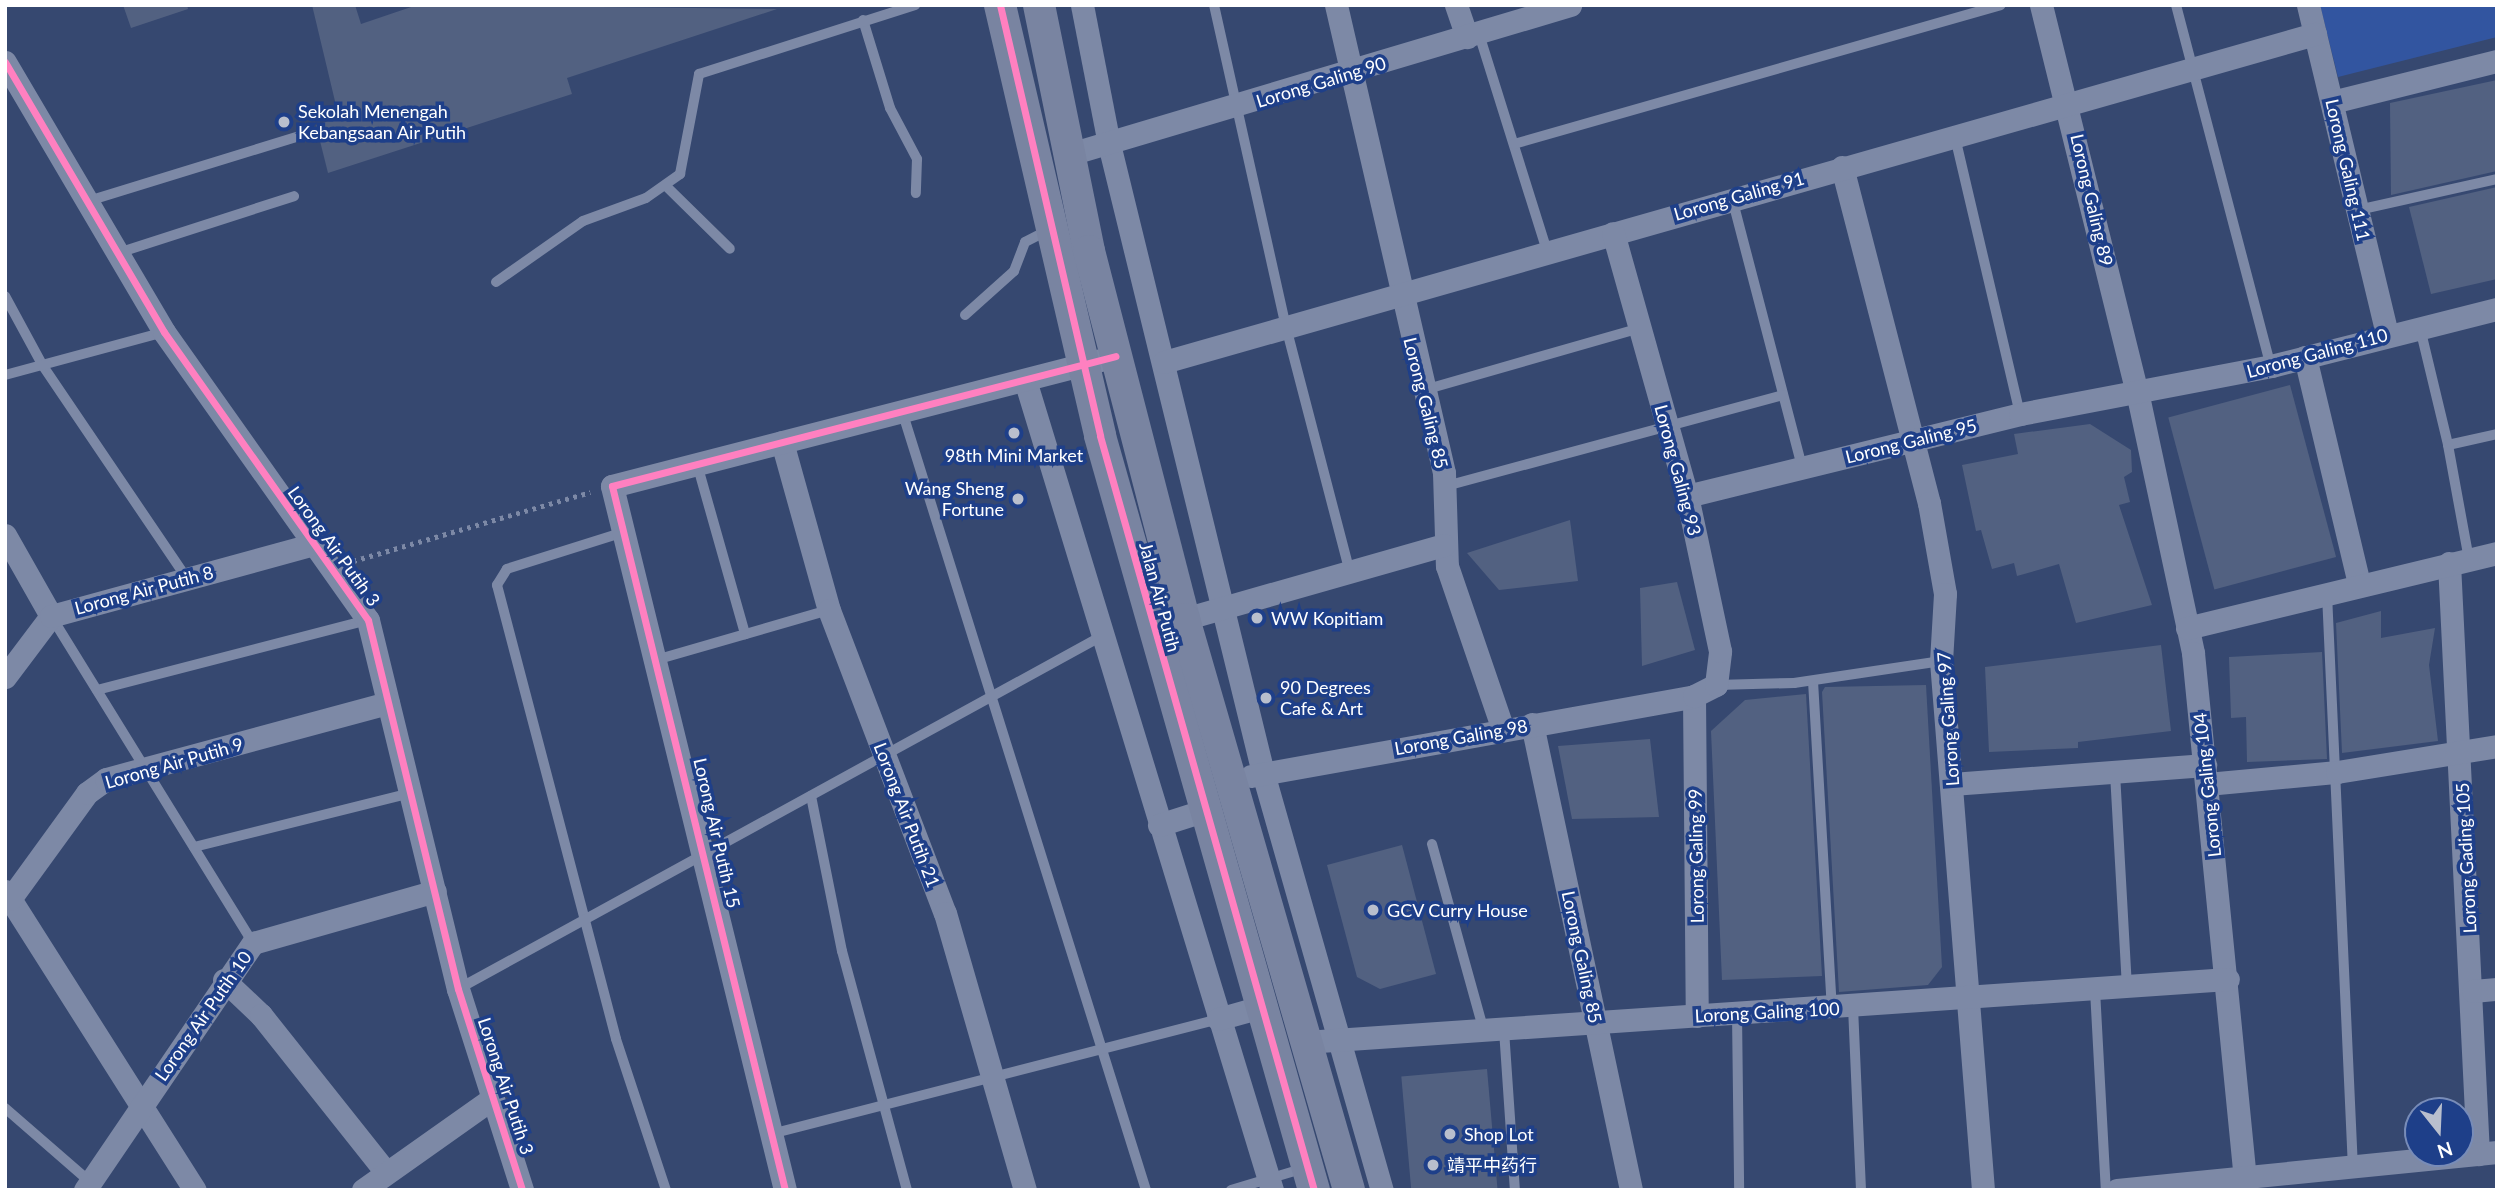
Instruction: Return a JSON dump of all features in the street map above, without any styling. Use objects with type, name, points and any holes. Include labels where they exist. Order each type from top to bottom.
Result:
[{"type":"street","name":"Jalan Air Putih","points":[[1000,5],[1083,365],[1203,811],[1311,1178]]},
{"type":"street","name":"Jalan Air Putih","points":[[1039,5],[1116,356],[1184,619],[1228,780],[1349,1190]]},
{"type":"street","points":[[1082,5],[1109,144],[1227,607],[1263,774],[1342,1039],[1382,1190]]},
{"type":"street","name":"Lorong Galing 85","points":[[1336,5],[1446,486],[1444,545],[1503,730]]},
{"type":"street","points":[[1456,5],[1473,36]]},
{"type":"street","name":"Lorong Galing 90","points":[[1070,154],[1234,108],[1570,5]]},
{"type":"street","name":"Lorong Galing 89","points":[[2041,5],[2068,101],[2138,396]]},
{"type":"street","name":"Lorong Galing 111","points":[[2308,5],[2387,334]]},
{"type":"street","name":"Lorong Galing 91","points":[[1164,362],[1400,291],[1613,233],[2068,101],[2315,34]]},
{"type":"street","points":[[2332,102],[2497,61]]},
{"type":"street","name":"Lorong Air Putih 3","points":[[5,62],[115,254],[164,332],[311,545],[368,620],[458,989],[522,1190]]},
{"type":"street","name":"Lorong Galing 97","points":[[1842,167],[1913,440],[1945,594],[1941,661],[1983,1190]]},
{"type":"street","name":"Lorong Galing 93","points":[[1613,233],[1687,496],[1720,651],[1716,685]]},
{"type":"street","name":"Lorong Galing 110","points":[[2138,396],[2271,366],[2387,334],[2497,309]]},
{"type":"street","points":[[612,486],[1116,356]]},
{"type":"street","points":[[2305,357],[2359,583]]},
{"type":"street","points":[[1025,380],[1218,1019],[1271,1184]]},
{"type":"street","name":"Lorong Galing 95","points":[[1687,496],[2020,414],[2138,396]]},
{"type":"street","name":"Lorong Galing 104","points":[[2138,396],[2187,628],[2228,979],[2246,1184]]},
{"type":"street","name":"Lorong Air Putih 21","points":[[782,442],[829,610],[945,914],[996,1076],[1025,1190]]},
{"type":"street","name":"Lorong Air Putih 15","points":[[612,486],[659,659],[706,854],[768,1135],[785,1190]]},
{"type":"street","points":[[5,535],[51,616]]},
{"type":"street","name":"Lorong Air Putih 8","points":[[5,677],[51,616],[311,545]]},
{"type":"street","points":[[1184,619],[1444,545]]},
{"type":"street","points":[[2187,628],[2359,583],[2497,553]]},
{"type":"street","name":"Lorong Gading 105","points":[[2459,561],[2459,751],[2473,991],[2488,1153]]},
{"type":"street","points":[[1694,696],[1716,685]]},
{"type":"street","name":"Lorong Galing 98","points":[[1228,780],[1694,696]]},
{"type":"street","name":"Lorong Galing 99","points":[[1694,696],[1697,1016]]},
{"type":"street","name":"Lorong Air Putih 9","points":[[8,895],[87,793],[106,779],[388,703]]},
{"type":"street","name":"Lorong Galing 85","points":[[1532,724],[1632,1190]]},
{"type":"street","points":[[1952,784],[2115,773],[2337,772],[2497,746]]},
{"type":"street","points":[[1159,825],[1203,811]]},
{"type":"street","points":[[1256,874],[1289,863]]},
{"type":"street","name":"Lorong Air Putih 10","points":[[88,1186],[224,980],[253,943],[435,891]]},
{"type":"street","points":[[8,895],[195,1190]]},
{"type":"street","name":"Lorong Galing 100","points":[[1305,1042],[1970,1000],[2228,979]]},
{"type":"street","points":[[224,980],[261,1015],[386,1172]]},
{"type":"street","points":[[2473,991],[2497,989]]},
{"type":"street","points":[[1218,1019],[1261,1007]]},
{"type":"street","points":[[363,1190],[493,1098]]},
{"type":"street","points":[[2117,1190],[2246,1184],[2353,1168],[2488,1153]]},
{"type":"lane","points":[[496,282],[583,221],[667,187],[687,159],[693,80],[699,74],[915,5]]},
{"type":"lane","points":[[1214,5],[1234,108],[1286,327],[1350,572]]},
{"type":"lane","points":[[1514,144],[2001,5]]},
{"type":"lane","points":[[2176,5],[2271,366]]},
{"type":"lane","points":[[863,20],[890,107],[917,159],[916,193]]},
{"type":"lane","points":[[1473,36],[1514,144],[1547,251]]},
{"type":"lane","points":[[85,202],[312,132]]},
{"type":"lane","points":[[1955,134],[2020,414]]},
{"type":"lane","points":[[2358,211],[2497,179]]},
{"type":"lane","points":[[667,187],[730,249]]},
{"type":"lane","points":[[115,254],[294,196]]},
{"type":"lane","points":[[1732,198],[1802,467]]},
{"type":"lane","points":[[965,315],[1014,271],[1025,242],[1050,229]]},
{"type":"lane","points":[[5,296],[43,366],[187,579]]},
{"type":"lane","points":[[1422,390],[1640,328]]},
{"type":"lane","points":[[2420,328],[2448,445],[2459,561]]},
{"type":"lane","points":[[5,375],[164,332]]},
{"type":"lane","points":[[1446,486],[1783,395]]},
{"type":"lane","points":[[902,411],[1104,1048],[1146,1190]]},
{"type":"lane","points":[[2448,445],[2497,434]]},
{"type":"lane","points":[[697,464],[745,634]]},
{"type":"lane","points":[[624,531],[507,569],[497,585],[588,918],[616,1039],[666,1190]]},
{"type":"lane","points":[[2326,591],[2337,772],[2353,1168]]},
{"type":"lane","points":[[659,659],[829,610]]},
{"type":"lane","points":[[51,616],[253,943]]},
{"type":"lane","points":[[97,690],[368,620]]},
{"type":"lane","points":[[458,989],[1102,636]]},
{"type":"lane","points":[[1716,685],[1814,681],[1941,661]]},
{"type":"lane","points":[[1814,681],[1861,1190]]},
{"type":"lane","points":[[2115,773],[2127,987]]},
{"type":"lane","points":[[194,847],[411,793]]},
{"type":"lane","points":[[811,796],[881,1106],[907,1190]]},
{"type":"lane","points":[[1432,844],[1494,1030],[1515,1190]]},
{"type":"lane","points":[[2095,990],[2106,1190]]},
{"type":"lane","points":[[1737,1014],[1739,1190]]},
{"type":"lane","points":[[768,1135],[1218,1019]]},
{"type":"lane","points":[[5,1108],[88,1186]]},
{"type":"lane","points":[[1231,1190],[1311,1178]]},
{"type":"path","points":[[329,568],[612,486]]},
{"type":"shaded area","points":[[2320,5],[2497,5],[2497,37],[2338,77]]},
{"type":"building","points":[[123,5],[187,5],[188,9],[131,28]]},
{"type":"building","points":[[312,5],[355,5],[361,24],[417,5],[777,9],[567,78],[572,94],[328,173],[316,125],[339,118]]},
{"type":"building","points":[[2497,80],[2497,171],[2391,195],[2390,103]]},
{"type":"building","points":[[2497,187],[2497,279],[2431,294],[2409,207]]},
{"type":"building","points":[[2290,385],[2336,557],[2214,590],[2168,418]]},
{"type":"building","points":[[2090,424],[2131,450],[2132,472],[2124,477],[2130,502],[2119,505],[2152,605],[2076,623],[2059,564],[2017,576],[2014,563],[1992,569],[1981,530],[1976,531],[1962,465],[2018,454],[2014,434]]},
{"type":"building","points":[[1570,520],[1578,581],[1499,590],[1467,553]]},
{"type":"building","points":[[1677,582],[1695,650],[1642,666],[1640,588]]},
{"type":"building","points":[[2381,611],[2381,638],[2435,628],[2429,665],[2438,741],[2342,753],[2336,623]]},
{"type":"building","points":[[2161,645],[2171,731],[2078,742],[2078,748],[1989,752],[1985,667]]},
{"type":"building","points":[[2322,652],[2327,759],[2247,762],[2246,717],[2231,718],[2229,657]]},
{"type":"building","points":[[1926,685],[1942,967],[1928,985],[1839,992],[1822,692],[1825,687]]},
{"type":"building","points":[[1806,694],[1822,976],[1722,980],[1711,731],[1745,700]]},
{"type":"building","points":[[1650,739],[1659,817],[1572,819],[1558,746]]},
{"type":"building","points":[[1402,845],[1436,974],[1380,989],[1357,977],[1327,865]]},
{"type":"building","name":"Shop Lot","points":[[1487,1069],[1498,1190],[1411,1190],[1401,1076]]},
{"type":"cycle path","points":[[1000,5],[1100,436],[1314,1190]]},
{"type":"cycle path","points":[[5,62],[164,332],[368,620],[458,989],[522,1190]]},
{"type":"cycle path","points":[[785,1190],[612,486],[1116,356]]},
{"type":"place","name":"Sekolah Menengah Kebangsaan Air Putih","points":[[284,122]]},
{"type":"place","name":"98th Mini Market","points":[[1014,433]]},
{"type":"place","name":"Wang Sheng Fortune","points":[[1018,499]]},
{"type":"place","name":"WW Kopitiam","points":[[1257,618]]},
{"type":"place","name":"90 Degrees Cafe & Art","points":[[1266,698]]},
{"type":"place","name":"GCV Curry House","points":[[1373,910]]},
{"type":"place","name":"Shop Lot","points":[[1450,1134]]},
{"type":"place","name":"靖平中药行","points":[[1433,1165]]}]
